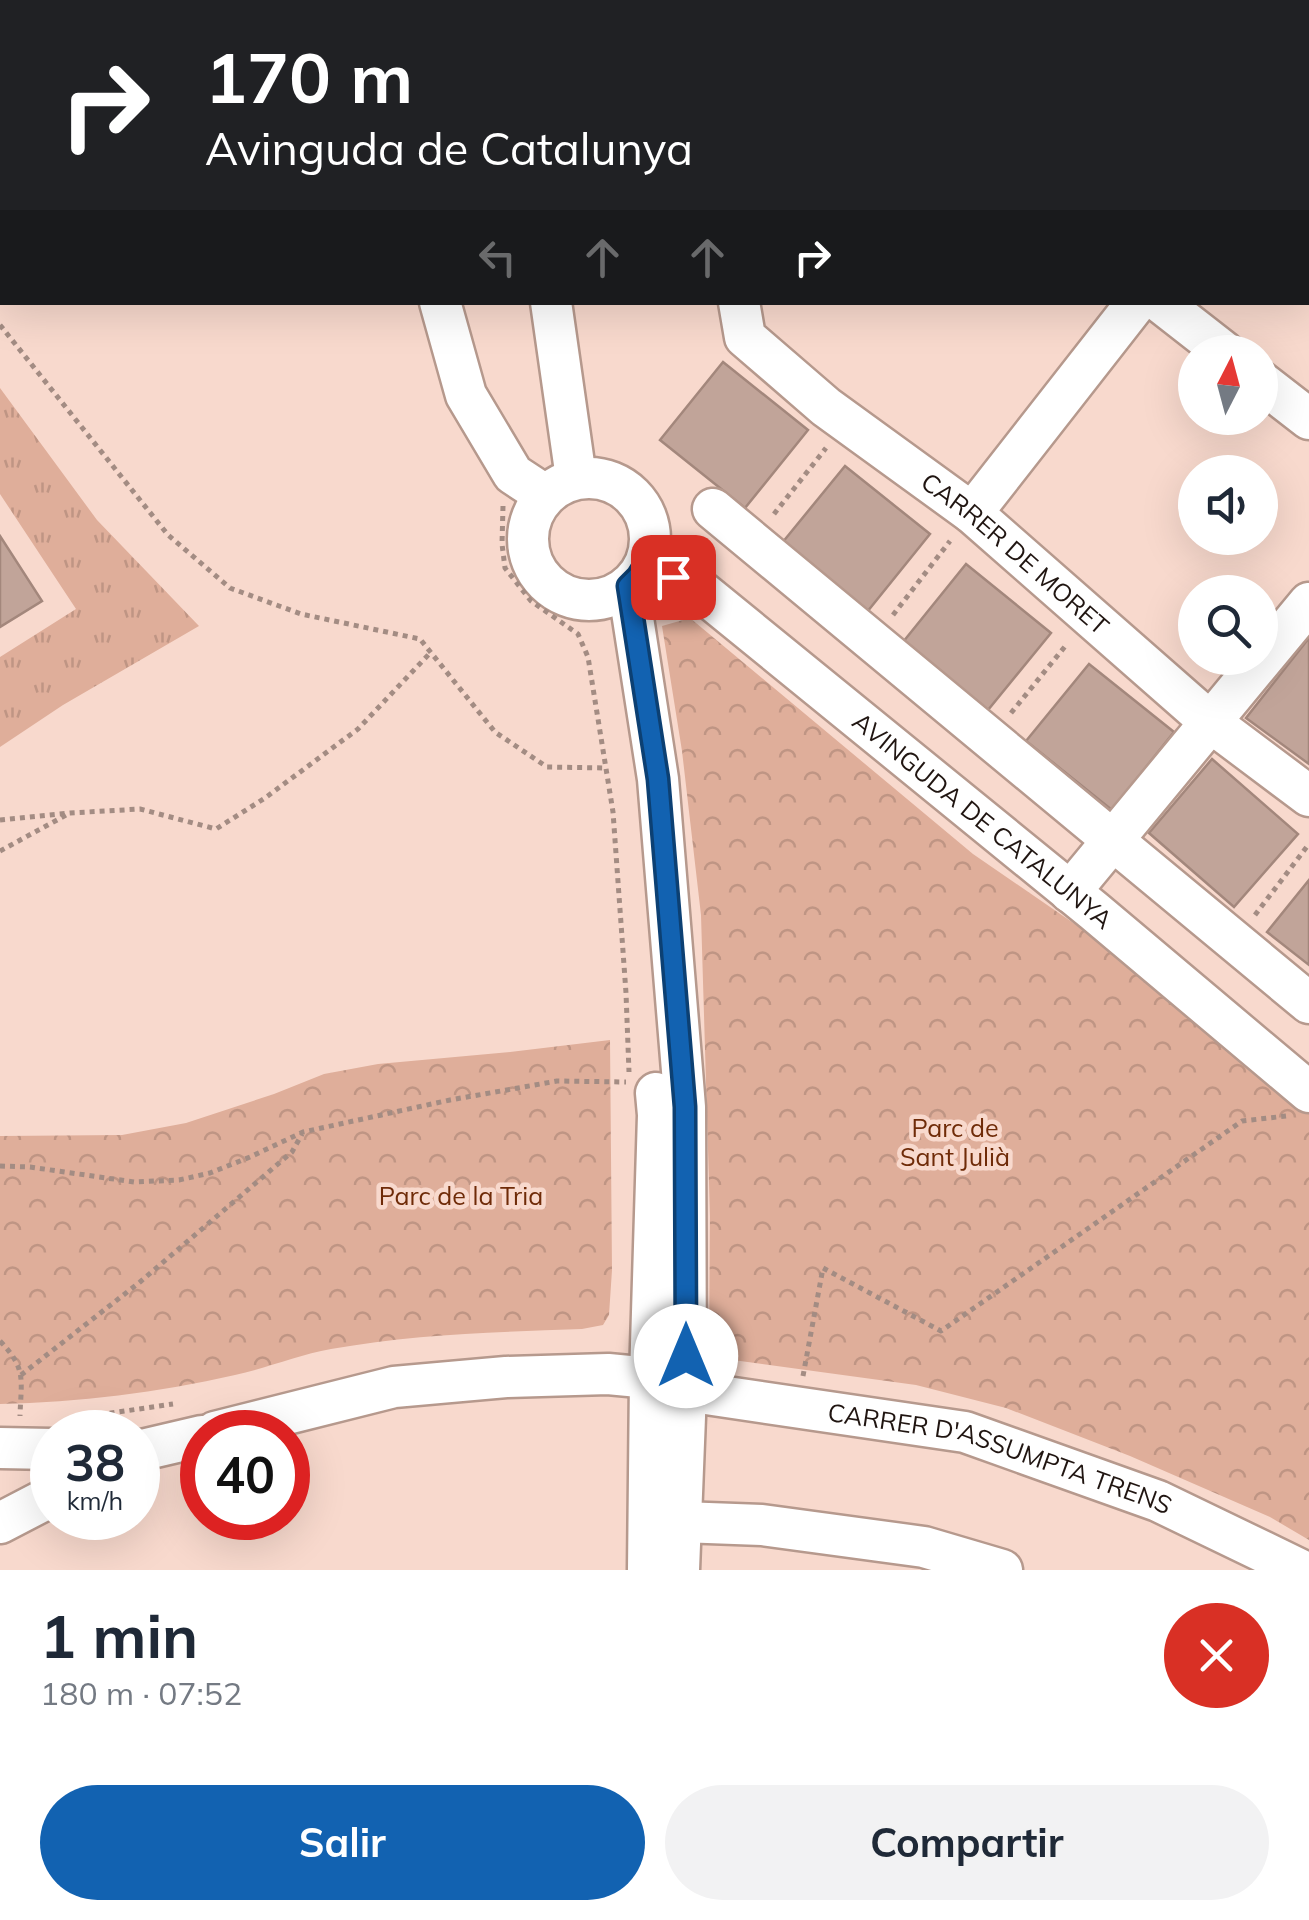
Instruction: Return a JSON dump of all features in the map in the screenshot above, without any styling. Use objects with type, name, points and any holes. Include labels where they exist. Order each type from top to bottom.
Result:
[{"type":"street","points":[[441,305],[466,395],[513,474],[561,486],[596,477],[614,482],[643,508],[650,526],[651,544],[627,582],[626,684],[637,790],[658,1115],[668,1385],[681,1522],[680,1570]]},
{"type":"street","points":[[550,305],[561,486]]},
{"type":"street","name":"CARRER DE MORET","points":[[739,305],[744,337],[847,422],[972,514],[1209,722],[1309,796]]},
{"type":"street","points":[[972,514],[1135,305]]},
{"type":"street","points":[[1164,305],[1202,335]]},
{"type":"street","points":[[1278,394],[1309,419]]},
{"type":"street","points":[[561,486],[533,512],[528,552],[536,570],[549,586],[567,596],[587,600],[627,582]]},
{"type":"street","points":[[714,509],[1309,1002]]},
{"type":"street","name":"AVINGUDA DE CATALUNYA","points":[[627,582],[701,591],[1070,892],[1301,1104]]},
{"type":"street","points":[[1070,892],[1309,603]]},
{"type":"street","name":"CARRER D'ASSUMPTA TRENS","points":[[303,1410],[394,1387],[506,1377],[608,1374],[797,1408],[965,1432],[1158,1501],[1301,1570]]},
{"type":"street","points":[[648,1570],[668,1385]]},
{"type":"street","points":[[0,1523],[30,1507]]},
{"type":"street","points":[[681,1522],[762,1524],[924,1546],[1002,1570]]},
{"type":"path","points":[[0,325],[168,535],[230,588],[301,614],[420,639],[494,732],[547,767],[606,768]]},
{"type":"path","points":[[752,541],[847,422]]},
{"type":"path","points":[[0,1166],[134,1182],[178,1180],[210,1173],[303,1132],[450,1100],[557,1081],[629,1082],[615,830],[588,657],[578,634],[531,601],[506,568],[503,503]]},
{"type":"path","points":[[872,641],[972,514]]},
{"type":"path","points":[[990,738],[1089,616]]},
{"type":"path","points":[[0,820],[140,810],[216,829],[266,798],[358,729],[431,652]]},
{"type":"path","points":[[0,850],[70,812]]},
{"type":"path","points":[[1234,941],[1309,844]]},
{"type":"path","points":[[797,1408],[823,1268],[941,1330],[1242,1121],[1301,1104]]},
{"type":"path","points":[[21,1376],[140,1282],[292,1152],[303,1132]]},
{"type":"path","points":[[0,1342],[17,1359],[21,1376],[10,1434]]},
{"type":"path","points":[[150,1410],[173,1404]]},
{"type":"green space","points":[[0,388],[97,520],[199,626],[63,705],[0,747],[0,657],[76,609],[0,494]]},
{"type":"green space","name":"Parc de Sant Julià","points":[[690,618],[973,854],[1098,940],[1309,1114],[1309,1540],[1270,1517],[1130,1456],[1006,1408],[916,1385],[733,1360],[709,1346],[710,1216],[701,915],[682,751],[662,626]]},
{"type":"green space","name":"Parc de la Tria","points":[[610,1040],[612,1270],[609,1315],[603,1325],[362,1344],[148,1392],[0,1404],[0,1136],[122,1135],[186,1123],[324,1074],[378,1064]]},
{"type":"building","points":[[723,362],[808,430],[745,508],[660,440]]},
{"type":"building","points":[[845,466],[930,534],[867,612],[782,543]]},
{"type":"building","points":[[0,536],[42,601],[0,627]]},
{"type":"building","points":[[966,564],[1051,633],[988,710],[903,642]]},
{"type":"building","points":[[1309,638],[1309,764],[1246,718]]},
{"type":"building","points":[[1089,664],[1174,732],[1112,810],[1026,741]]},
{"type":"building","points":[[1212,759],[1298,834],[1234,907],[1149,833]]},
{"type":"building","points":[[1309,880],[1309,965],[1267,932]]},
{"type":"route","points":[[673,577],[646,563],[628,586],[658,779],[685,1107],[686,1356]]}]
